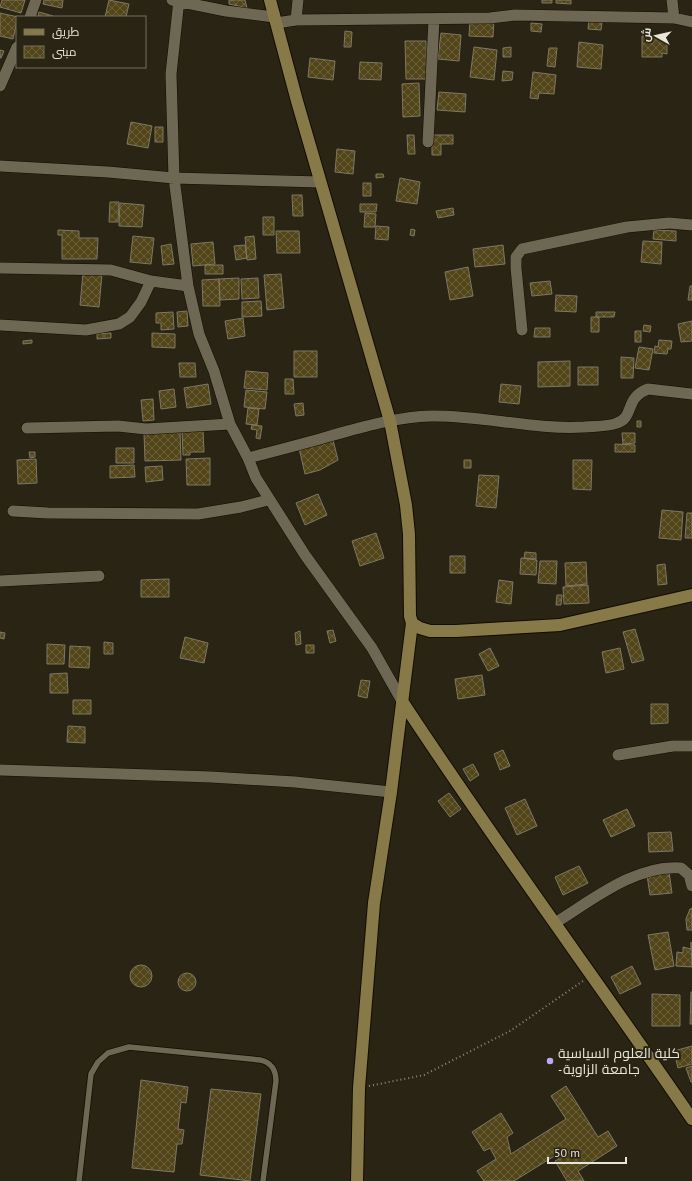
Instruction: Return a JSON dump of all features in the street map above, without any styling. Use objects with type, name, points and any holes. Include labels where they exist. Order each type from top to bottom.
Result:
[{"type":"street","points":[[30,16],[36,0]]},
{"type":"street","points":[[270,0],[320,182],[390,421],[406,512],[410,560],[410,616],[412,623],[391,792],[374,903],[359,1088],[357,1181]]},
{"type":"street","points":[[296,20],[298,0]]},
{"type":"street","points":[[672,0],[674,18]]},
{"type":"street","points":[[692,22],[674,18],[515,15],[490,18],[275,20],[176,1],[171,74],[174,178],[188,286],[199,334],[214,371],[230,424],[248,458],[256,478],[268,500],[305,555],[372,648],[402,701],[450,774],[592,974],[692,1119]]},
{"type":"street","points":[[428,142],[434,19]]},
{"type":"street","points":[[0,86],[16,48]]},
{"type":"street","points":[[0,166],[108,172],[174,178],[320,182]]},
{"type":"street","points":[[522,330],[516,268],[516,257],[522,249],[626,227],[669,223],[692,225]]},
{"type":"street","points":[[0,268],[111,270],[151,281],[188,286]]},
{"type":"street","points":[[0,326],[86,330],[119,324],[130,317],[141,302],[151,281]]},
{"type":"street","points":[[248,458],[390,421],[431,416],[470,418],[562,428],[605,426],[618,423],[625,418],[636,395],[642,392],[648,390],[692,394]]},
{"type":"street","points":[[27,428],[118,426],[146,429],[230,424]]},
{"type":"street","points":[[13,511],[48,513],[198,514],[241,507],[268,500]]},
{"type":"street","points":[[0,581],[99,576]]},
{"type":"street","points":[[412,623],[420,628],[456,632],[560,625],[692,595]]},
{"type":"street","points":[[618,755],[673,746],[692,746]]},
{"type":"street","points":[[0,770],[211,777],[295,782],[391,792]]},
{"type":"street","points":[[555,923],[631,878],[649,870],[681,868],[689,874],[692,886]]},
{"type":"lane","points":[[79,1181],[91,1074],[98,1062],[108,1053],[129,1047],[260,1060],[271,1066],[276,1073],[276,1081],[263,1181]]},
{"type":"path","points":[[359,1088],[424,1075],[510,1031],[592,974]]},
{"type":"building","points":[[2,0],[25,0],[21,13],[0,7]]},
{"type":"building","points":[[44,0],[63,0],[62,8],[43,4]]},
{"type":"building","points":[[109,0],[129,4],[126,16],[105,16]]},
{"type":"building","points":[[229,0],[245,0],[247,8],[229,4]]},
{"type":"building","points":[[542,0],[552,0],[552,3],[542,3]]},
{"type":"building","points":[[556,0],[571,0],[571,4],[556,3]]},
{"type":"building","points":[[39,12],[53,16],[38,16]]},
{"type":"building","points":[[0,13],[16,17],[16,26],[13,39],[0,36]]},
{"type":"building","points":[[470,20],[494,20],[493,37],[469,36]]},
{"type":"building","points":[[589,20],[602,22],[601,30],[588,29]]},
{"type":"building","points":[[531,23],[542,24],[541,32],[531,31]]},
{"type":"building","points":[[345,31],[352,32],[351,47],[344,47]]},
{"type":"building","points":[[441,33],[461,35],[459,61],[438,59]]},
{"type":"building","points":[[642,36],[667,36],[667,54],[662,53],[662,57],[642,57]]},
{"type":"building","points":[[405,41],[426,41],[427,79],[406,79]]},
{"type":"building","points":[[579,42],[603,45],[601,69],[577,67]]},
{"type":"building","points":[[474,47],[497,50],[494,80],[470,77]]},
{"type":"building","points":[[511,47],[511,57],[503,57],[503,48]]},
{"type":"building","points":[[549,48],[557,48],[555,67],[547,66]]},
{"type":"building","points":[[0,50],[4,51],[1,58],[0,58]]},
{"type":"building","points":[[310,58],[335,61],[333,80],[308,77]]},
{"type":"building","points":[[360,62],[382,63],[381,80],[359,79]]},
{"type":"building","points":[[503,71],[513,72],[512,80],[502,81]]},
{"type":"building","points":[[533,72],[556,75],[554,94],[539,93],[538,99],[530,98]]},
{"type":"building","points":[[419,83],[420,116],[403,117],[402,84]]},
{"type":"building","points":[[439,92],[466,94],[465,112],[437,110]]},
{"type":"building","points":[[131,122],[152,126],[148,148],[127,144]]},
{"type":"building","points":[[155,127],[163,127],[163,142],[155,142]]},
{"type":"building","points":[[407,135],[414,135],[415,154],[408,154]]},
{"type":"building","points":[[432,135],[453,135],[453,144],[441,144],[441,155],[432,155]]},
{"type":"building","points":[[337,149],[355,151],[353,174],[335,172]]},
{"type":"building","points":[[376,174],[383,174],[384,177],[376,178]]},
{"type":"building","points":[[400,178],[420,182],[417,204],[396,201]]},
{"type":"building","points":[[363,183],[371,183],[371,196],[363,196]]},
{"type":"building","points":[[292,195],[302,195],[303,216],[293,216]]},
{"type":"building","points":[[110,202],[119,202],[118,222],[109,222]]},
{"type":"building","points":[[120,203],[144,205],[142,227],[119,226]]},
{"type":"building","points":[[360,204],[377,204],[376,212],[360,212]]},
{"type":"building","points":[[453,208],[454,215],[438,218],[436,211]]},
{"type":"building","points":[[365,213],[376,214],[375,227],[364,227]]},
{"type":"building","points":[[263,217],[274,217],[274,235],[263,235]]},
{"type":"building","points":[[376,226],[389,227],[388,240],[375,239]]},
{"type":"building","points":[[411,229],[415,230],[414,236],[410,235]]},
{"type":"building","points":[[58,230],[79,231],[79,238],[98,238],[97,259],[62,259],[62,235],[58,235]]},
{"type":"building","points":[[654,230],[676,231],[676,241],[653,239]]},
{"type":"building","points":[[276,231],[299,231],[300,253],[277,253]]},
{"type":"building","points":[[133,236],[154,238],[151,264],[130,262]]},
{"type":"building","points":[[254,236],[256,259],[247,260],[245,237]]},
{"type":"building","points":[[643,241],[662,242],[661,264],[641,262]]},
{"type":"building","points":[[213,242],[215,264],[193,266],[191,244]]},
{"type":"building","points":[[171,244],[174,264],[163,265],[161,246]]},
{"type":"building","points":[[245,245],[247,258],[236,260],[234,246]]},
{"type":"building","points":[[503,245],[505,264],[475,267],[473,249]]},
{"type":"building","points":[[205,265],[223,265],[223,274],[205,274]]},
{"type":"building","points":[[468,267],[473,296],[450,300],[445,272]]},
{"type":"building","points":[[83,273],[102,274],[99,307],[80,305]]},
{"type":"building","points":[[281,274],[284,308],[267,310],[264,275]]},
{"type":"building","points":[[239,278],[239,299],[220,300],[219,279]]},
{"type":"building","points":[[258,278],[259,298],[242,299],[241,279]]},
{"type":"building","points":[[219,279],[220,306],[203,306],[202,280]]},
{"type":"building","points":[[550,281],[552,294],[532,296],[530,283]]},
{"type":"building","points":[[690,286],[692,286],[692,300],[688,300]]},
{"type":"building","points":[[556,295],[577,296],[576,312],[555,311]]},
{"type":"building","points":[[261,301],[262,316],[242,317],[242,302]]},
{"type":"building","points":[[187,311],[188,326],[178,327],[177,312]]},
{"type":"building","points":[[173,312],[174,329],[161,330],[161,323],[156,323],[156,313]]},
{"type":"building","points":[[596,312],[615,312],[614,317],[596,317]]},
{"type":"building","points":[[591,317],[599,317],[599,332],[591,332]]},
{"type":"building","points":[[243,318],[245,336],[228,339],[225,321]]},
{"type":"building","points":[[692,321],[692,341],[681,342],[678,324]]},
{"type":"building","points":[[644,325],[651,326],[650,332],[643,331]]},
{"type":"building","points":[[535,328],[550,328],[550,337],[534,337]]},
{"type":"building","points":[[635,331],[641,331],[641,342],[635,342]]},
{"type":"building","points":[[111,333],[111,338],[97,339],[97,334]]},
{"type":"building","points":[[152,333],[175,334],[175,348],[152,347]]},
{"type":"building","points":[[32,340],[32,343],[23,344],[23,341]]},
{"type":"building","points":[[659,340],[672,341],[671,349],[668,349],[667,354],[654,353],[655,346],[658,347]]},
{"type":"building","points":[[639,347],[653,349],[649,370],[635,368]]},
{"type":"building","points":[[294,351],[317,351],[317,377],[294,377]]},
{"type":"building","points":[[621,357],[634,358],[633,378],[621,378]]},
{"type":"building","points":[[570,361],[570,386],[538,387],[538,362]]},
{"type":"building","points":[[179,363],[195,363],[196,377],[180,377]]},
{"type":"building","points":[[578,367],[598,367],[598,385],[578,385]]},
{"type":"building","points":[[246,371],[268,373],[267,390],[244,388]]},
{"type":"building","points":[[285,379],[293,379],[294,394],[285,394]]},
{"type":"building","points":[[208,384],[211,404],[187,408],[184,388]]},
{"type":"building","points":[[501,384],[521,386],[519,404],[499,402]]},
{"type":"building","points":[[174,389],[176,407],[161,409],[159,391]]},
{"type":"building","points":[[246,390],[267,392],[265,409],[244,407]]},
{"type":"building","points":[[153,399],[154,420],[143,421],[141,400]]},
{"type":"building","points":[[303,403],[304,415],[296,416],[294,404]]},
{"type":"building","points":[[248,408],[259,409],[257,425],[246,424]]},
{"type":"building","points":[[637,421],[641,421],[641,427],[637,427]]},
{"type":"building","points":[[252,425],[262,426],[260,439],[256,438],[257,430],[251,429]]},
{"type":"building","points":[[182,430],[203,430],[204,452],[190,452],[190,455],[183,455]]},
{"type":"building","points":[[180,432],[181,460],[145,461],[144,433]]},
{"type":"building","points":[[622,433],[635,433],[635,443],[623,444]]},
{"type":"building","points":[[333,440],[338,460],[320,470],[305,474],[299,448]]},
{"type":"building","points":[[615,444],[635,445],[635,452],[615,452]]},
{"type":"building","points":[[116,448],[134,448],[134,463],[116,463]]},
{"type":"building","points":[[29,452],[35,452],[35,457],[30,458]]},
{"type":"building","points":[[210,458],[210,485],[187,485],[186,459]]},
{"type":"building","points":[[36,459],[37,483],[18,484],[17,460]]},
{"type":"building","points":[[464,460],[471,460],[471,468],[464,468]]},
{"type":"building","points":[[573,460],[592,460],[591,490],[573,489]]},
{"type":"building","points":[[134,465],[135,477],[110,478],[110,466]]},
{"type":"building","points":[[162,466],[163,480],[146,482],[145,467]]},
{"type":"building","points":[[479,475],[499,476],[496,508],[476,506]]},
{"type":"building","points":[[318,494],[327,515],[305,525],[296,503]]},
{"type":"building","points":[[662,510],[683,512],[681,540],[659,538]]},
{"type":"building","points":[[687,513],[692,513],[692,538],[685,538]]},
{"type":"building","points":[[376,533],[384,558],[360,566],[352,541]]},
{"type":"building","points":[[525,552],[536,553],[536,559],[524,558]]},
{"type":"building","points":[[450,556],[465,556],[465,573],[450,573]]},
{"type":"building","points":[[521,558],[537,560],[536,575],[520,574]]},
{"type":"building","points":[[540,561],[557,561],[556,584],[538,583]]},
{"type":"building","points":[[586,562],[587,584],[566,586],[565,563]]},
{"type":"building","points":[[665,564],[667,584],[658,585],[657,565]]},
{"type":"building","points":[[169,579],[169,597],[141,597],[141,580]]},
{"type":"building","points":[[499,580],[513,582],[511,604],[496,602]]},
{"type":"building","points":[[588,585],[589,603],[564,604],[563,587]]},
{"type":"building","points":[[557,595],[562,595],[561,605],[556,605]]},
{"type":"building","points":[[635,629],[644,660],[632,663],[623,632]]},
{"type":"building","points":[[333,630],[336,641],[330,643],[327,631]]},
{"type":"building","points":[[300,631],[301,644],[296,645],[295,633]]},
{"type":"building","points":[[0,632],[5,633],[4,639],[0,638]]},
{"type":"building","points":[[185,637],[208,643],[204,663],[180,658]]},
{"type":"building","points":[[104,642],[113,643],[113,654],[104,654]]},
{"type":"building","points":[[47,644],[65,645],[64,664],[47,664]]},
{"type":"building","points":[[306,645],[314,645],[314,653],[306,653]]},
{"type":"building","points":[[70,646],[90,647],[89,668],[69,667]]},
{"type":"building","points":[[490,648],[499,666],[488,671],[479,654]]},
{"type":"building","points":[[620,648],[624,669],[606,673],[602,652]]},
{"type":"building","points":[[67,673],[68,693],[50,693],[50,674]]},
{"type":"building","points":[[482,675],[485,695],[458,699],[455,679]]},
{"type":"building","points":[[361,680],[370,681],[367,698],[358,696]]},
{"type":"building","points":[[73,700],[91,700],[91,714],[73,714]]},
{"type":"building","points":[[651,704],[668,704],[668,723],[651,724]]},
{"type":"building","points":[[68,726],[85,727],[85,743],[67,742]]},
{"type":"building","points":[[503,750],[510,766],[500,770],[494,754]]},
{"type":"building","points":[[473,764],[479,775],[470,781],[463,769]]},
{"type":"building","points":[[449,793],[461,809],[450,817],[438,801]]},
{"type":"building","points":[[525,799],[537,826],[517,835],[505,808]]},
{"type":"building","points":[[627,809],[635,826],[611,837],[603,820]]},
{"type":"building","points":[[671,832],[673,851],[649,852],[648,833]]},
{"type":"building","points":[[579,866],[588,883],[563,895],[555,877]]},
{"type":"building","points":[[669,872],[672,893],[650,895],[647,875]]},
{"type":"building","points":[[692,908],[692,930],[687,930],[686,919],[690,909]]},
{"type":"building","points":[[668,932],[674,966],[655,970],[648,935]]},
{"type":"building","points":[[691,942],[692,967],[676,966],[677,952],[683,953],[683,947],[691,949]]},
{"type":"building","points":[[141,965],[149,968],[152,976],[149,984],[141,987],[133,984],[130,976],[133,968]]},
{"type":"building","points":[[632,966],[641,984],[620,994],[611,977]]},
{"type":"building","points":[[187,973],[193,976],[196,982],[193,988],[187,991],[181,988],[178,982],[181,976]]},
{"type":"building","points":[[691,992],[692,1024],[690,1024]]},
{"type":"building","points":[[652,994],[680,995],[680,1026],[652,1026]]},
{"type":"building","points":[[692,1046],[692,1064],[678,1068],[674,1051]]},
{"type":"building","points":[[692,1066],[692,1082],[691,1082],[686,1068]]},
{"type":"building","points":[[141,1080],[188,1087],[186,1103],[181,1102],[178,1129],[184,1130],[182,1144],[177,1144],[174,1172],[132,1168]]},
{"type":"building","points":[[566,1086],[598,1137],[608,1131],[617,1146],[578,1171],[584,1181],[567,1181],[555,1161],[559,1159],[556,1155],[514,1181],[484,1181],[477,1171],[496,1159],[490,1148],[484,1151],[472,1132],[501,1113],[513,1133],[507,1137],[511,1154],[566,1119],[551,1096]]},
{"type":"building","points":[[211,1089],[261,1094],[250,1181],[200,1175]]},
{"type":"place","name":"كلية العلوم السياسية -جامعة الزاوية","points":[[550,1061]]}]
